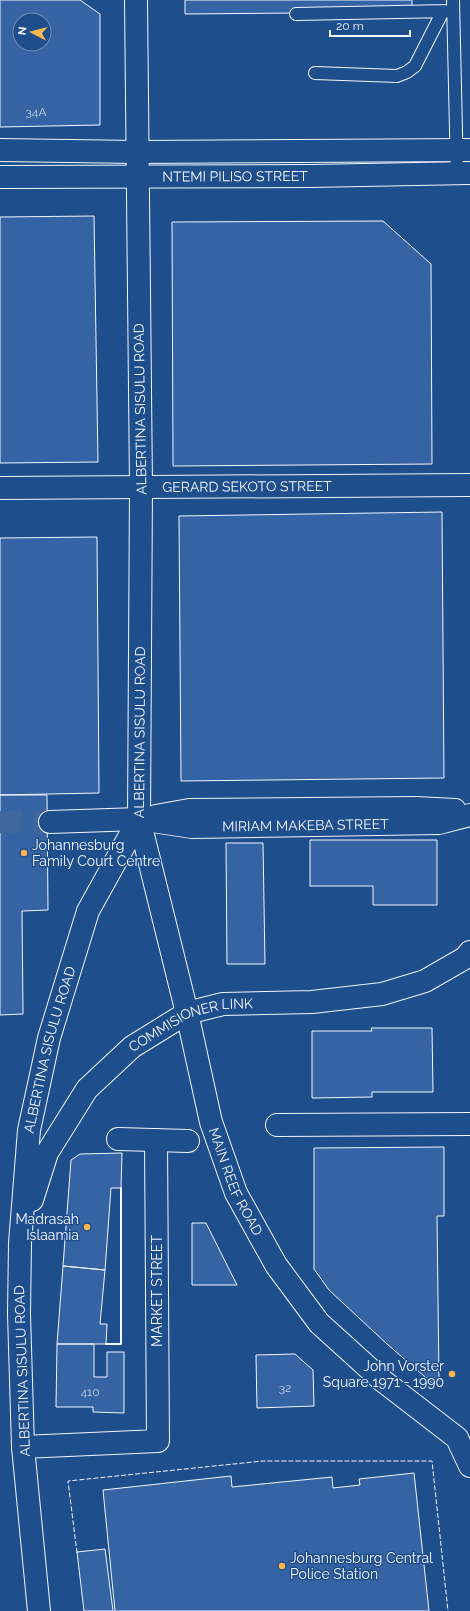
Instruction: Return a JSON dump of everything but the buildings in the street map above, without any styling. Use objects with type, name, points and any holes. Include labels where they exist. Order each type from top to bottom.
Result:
[{"type":"main road","name":"ALBERTINA SISULU ROAD","points":[[39,1611],[23,1447],[19,1314],[20,1242],[29,1130],[49,1038],[88,911],[139,819],[141,487],[135,0]]},
{"type":"main road","name":"NTEMI PILISO STREET","points":[[0,150],[138,152],[463,150]]},
{"type":"main road","name":"NTEMI PILISO STREET","points":[[0,177],[463,174]]},
{"type":"main road","name":"GERARD SEKOTO STREET","points":[[0,488],[470,485]]},
{"type":"main road","name":"MIRIAM MAKEBA STREET","points":[[50,822],[139,819],[189,810],[416,808],[470,811]]},
{"type":"main road","name":"MIRIAM MAKEBA STREET","points":[[139,819],[192,827],[439,823],[470,815]]},
{"type":"main road","name":"MAIN REEF ROAD","points":[[139,819],[187,1013],[211,1122],[236,1193],[276,1265],[319,1323],[383,1381],[464,1438],[470,1466]]},
{"type":"main road","name":"COMMISIONER LINK","points":[[20,1242],[47,1153],[87,1089],[132,1047],[187,1013],[223,1004],[312,1002],[382,994],[425,981],[465,958],[470,952]]},
{"type":"main road","points":[[277,1124],[470,1124]]},
{"type":"main road","points":[[118,1139],[188,1141]]},
{"type":"main road","name":"MARKET STREET","points":[[23,1447],[158,1441],[156,1140]]},
{"type":"lane","points":[[296,14],[450,7]]},
{"type":"lane","points":[[315,73],[397,76],[407,72],[415,66],[450,7]]},
{"type":"lane","points":[[450,7],[463,150],[463,174]]},
{"type":"tunnel","points":[[0,822],[50,822]]},
{"type":"fence","points":[[77,1553],[68,1481],[263,1461],[432,1461],[448,1611]]},
{"type":"wall","points":[[106,1344],[121,1344],[121,1188]]},
{"type":"place","name":"Johannesburg Family Court Centre","points":[[24,853]]},
{"type":"place","name":"Madrasah Islaamia","points":[[87,1227]]},
{"type":"place","name":"John Vorster Square 1971 - 1990","points":[[452,1374]]},
{"type":"place","name":"Johannesburg Central Police Station","points":[[282,1566]]}]
